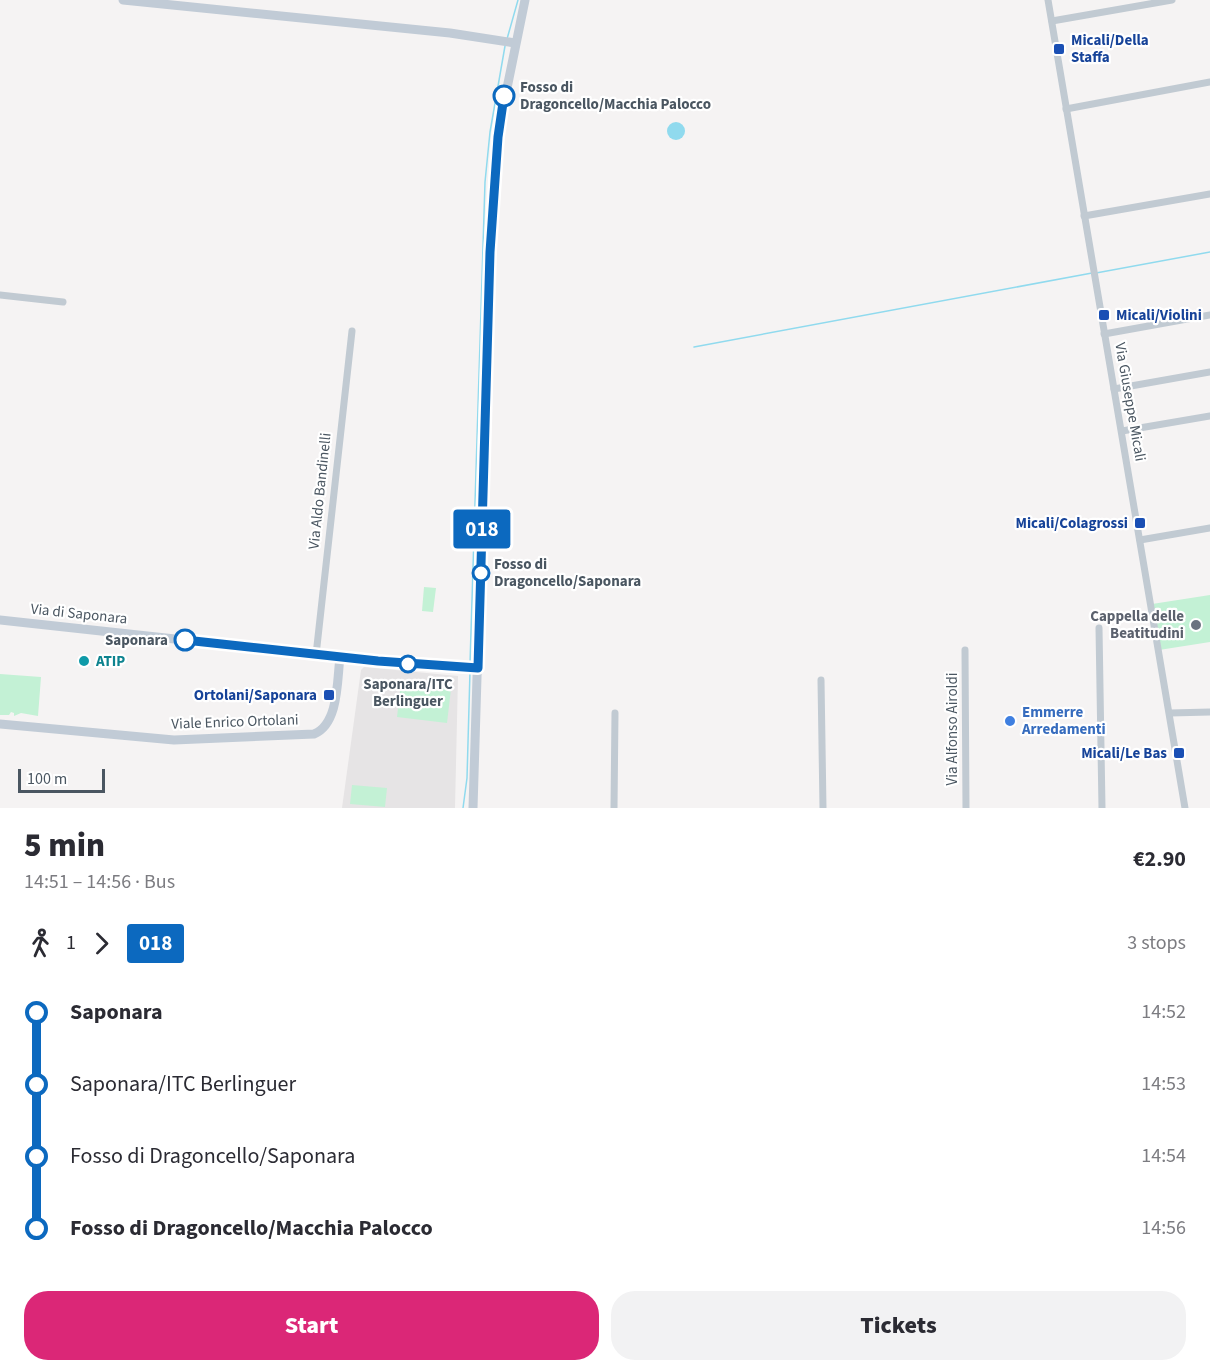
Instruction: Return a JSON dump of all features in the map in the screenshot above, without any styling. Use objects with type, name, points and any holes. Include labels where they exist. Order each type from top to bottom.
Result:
[{"type":"street","points":[[123,0],[217,5],[509,42]]},
{"type":"street","points":[[473,808],[491,242],[498,137],[509,42],[525,0]]},
{"type":"street","name":"Via Giuseppe Micali","points":[[1048,0],[1185,808]]},
{"type":"street","points":[[1052,21],[1172,0]]},
{"type":"street","points":[[1066,109],[1210,82]]},
{"type":"street","points":[[1084,216],[1210,194]]},
{"type":"street","points":[[0,295],[63,302]]},
{"type":"street","points":[[1104,334],[1210,315]]},
{"type":"street","name":"Via Aldo Bandinelli","points":[[316,655],[352,331]]},
{"type":"street","points":[[1114,389],[1210,372]]},
{"type":"street","points":[[1122,431],[1210,416]]},
{"type":"street","points":[[1140,540],[1210,528]]},
{"type":"street","name":"Via di Saponara","points":[[0,620],[316,655],[464,669],[476,668]]},
{"type":"street","points":[[1098,628],[1102,808]]},
{"type":"street","name":"Via Alfonso Airoldi","points":[[965,650],[966,808]]},
{"type":"street","name":"Viale Enrico Ortolani","points":[[0,724],[181,740],[314,734],[322,730],[330,716],[340,657]]},
{"type":"street","points":[[821,680],[824,808]]},
{"type":"street","points":[[1170,713],[1210,712]]},
{"type":"street","points":[[614,808],[615,713]]},
{"type":"shaded area","points":[[364,667],[458,676],[455,808],[342,808],[361,670]]},
{"type":"green space","points":[[424,587],[436,588],[433,612],[422,611]]},
{"type":"green space","points":[[1210,595],[1210,642],[1159,650],[1152,604]]},
{"type":"green space","points":[[0,674],[41,677],[38,716],[21,713],[14,716],[11,712],[9,715],[0,715]]},
{"type":"green space","points":[[401,683],[451,689],[447,723],[397,717]]},
{"type":"green space","points":[[352,785],[387,788],[385,807],[350,804]]},
{"type":"water","points":[[676,122],[682,125],[685,131],[682,137],[676,140],[670,137],[667,131],[670,125]]},
{"type":"waterway","points":[[507,39],[518,0]]},
{"type":"waterway","points":[[470,664],[485,182],[490,132],[505,46]]},
{"type":"waterway","points":[[1096,273],[1210,252]]},
{"type":"waterway","points":[[694,347],[1092,273]]},
{"type":"waterway","points":[[463,808],[467,778],[470,671]]},
{"type":"bus line","name":"018","points":[[185,640],[378,661],[464,669],[478,668],[490,252],[498,137],[504,96]]},
{"type":"place","name":"Micali/Della Staffa","points":[[1059,49]]},
{"type":"place","name":"Fosso di Dragoncello/Macchia Palocco","points":[[504,96]]},
{"type":"place","name":"Micali/Violini","points":[[1104,315]]},
{"type":"place","name":"Micali/Colagrossi","points":[[1140,523]]},
{"type":"place","name":"Fosso di Dragoncello/Saponara","points":[[481,573]]},
{"type":"place","name":"Cappella delle Beatitudini","points":[[1196,625]]},
{"type":"place","name":"Saponara","points":[[185,640]]},
{"type":"place","name":"ATIP","points":[[84,661]]},
{"type":"place","name":"Saponara/ITC Berlinguer","points":[[408,664]]},
{"type":"place","name":"Ortolani/Saponara","points":[[329,695]]},
{"type":"place","name":"Emmerre Arredamenti","points":[[1010,721]]},
{"type":"place","name":"Micali/Le Bas","points":[[1179,753]]}]
